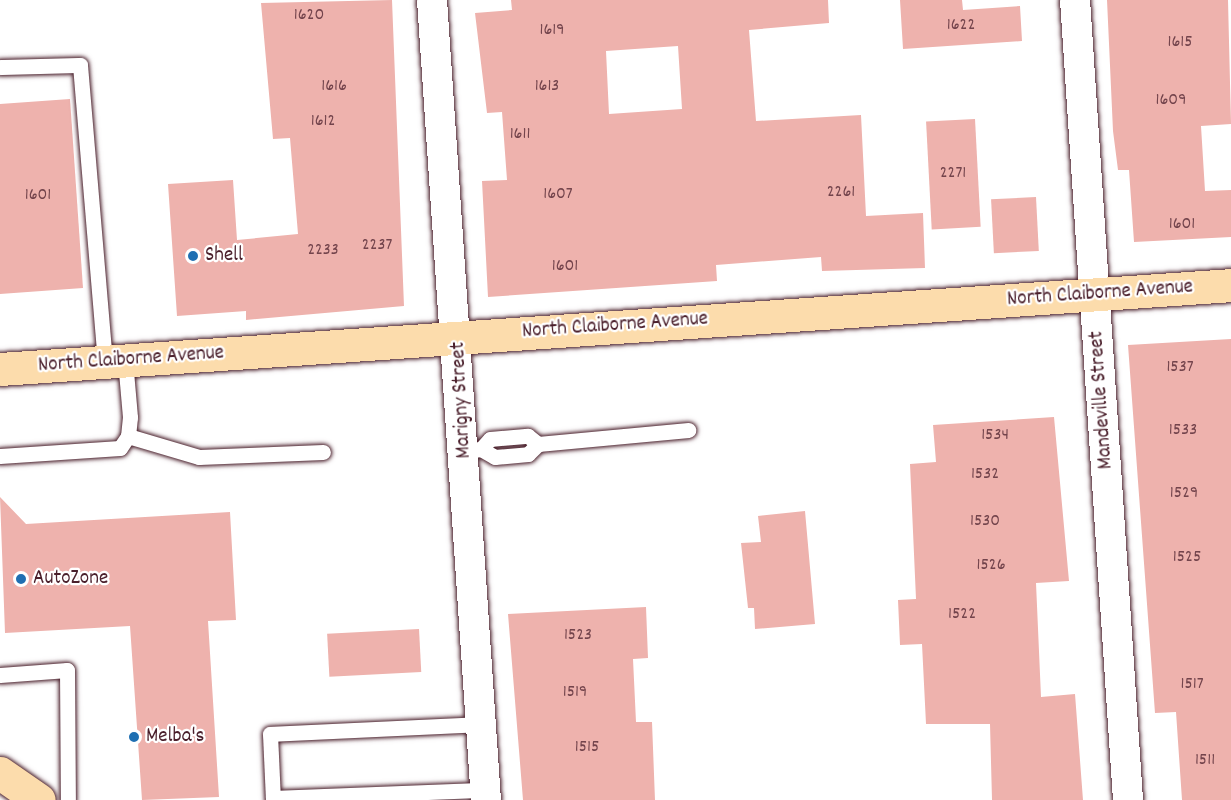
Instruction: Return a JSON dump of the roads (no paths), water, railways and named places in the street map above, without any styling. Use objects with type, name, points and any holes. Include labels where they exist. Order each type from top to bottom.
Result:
[{"type":"main road","name":"North Claiborne Avenue","points":[[0,369],[1231,285]]},
{"type":"main road","points":[[0,773],[39,800]]},
{"type":"street","name":"Marigny Street","points":[[432,0],[458,336],[473,450],[481,724],[486,795]]},
{"type":"street","name":"Mandeville Street","points":[[1075,0],[1128,800]]},
{"type":"lane","points":[[0,67],[80,65],[115,361],[128,436],[120,448],[0,456]]},
{"type":"lane","points":[[473,450],[490,439],[528,436],[538,444],[688,430]]},
{"type":"lane","points":[[128,436],[200,457],[323,452]]},
{"type":"lane","points":[[0,675],[67,670],[68,800]]},
{"type":"lane","points":[[481,724],[270,734],[273,799],[486,795]]},
{"type":"place","name":"Shell","points":[[193,256]]},
{"type":"place","name":"AutoZone","points":[[21,579]]},
{"type":"place","name":"Melba's","points":[[134,737]]}]
